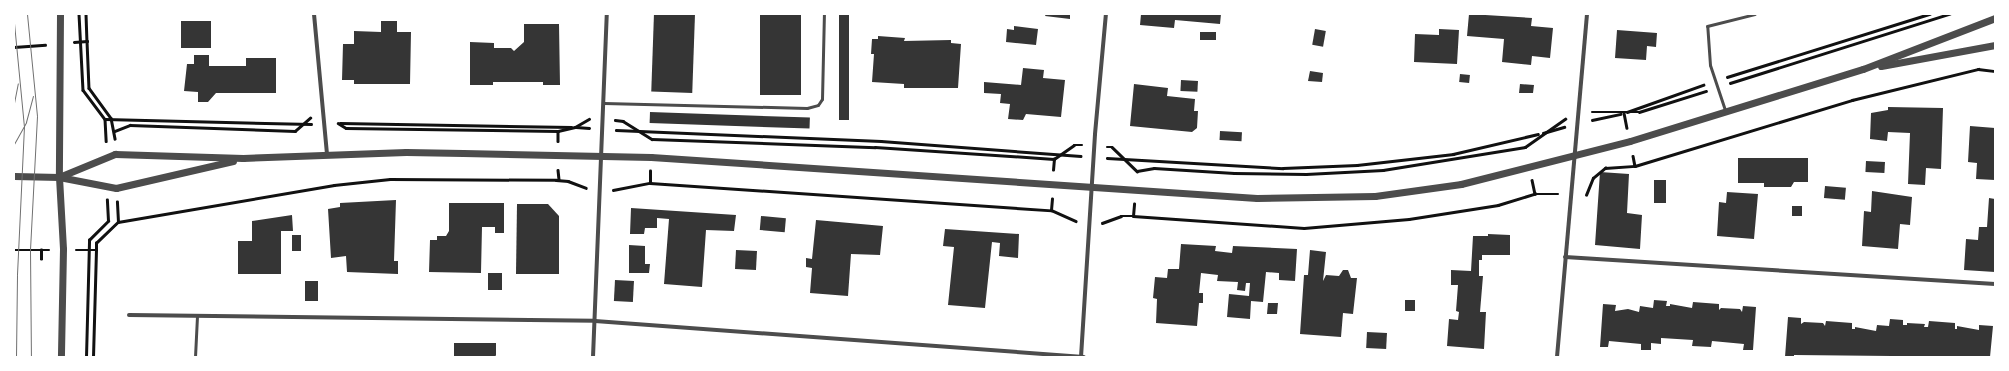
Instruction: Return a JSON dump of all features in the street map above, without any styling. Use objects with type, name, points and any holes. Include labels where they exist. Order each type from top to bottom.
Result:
[{"type":"street","points":[[60,14],[59,177],[63,250],[61,357]]},
{"type":"street","points":[[314,14],[327,154]]},
{"type":"street","points":[[594,357],[607,14]]},
{"type":"street","points":[[1081,357],[1091,223],[1093,157],[1106,14]]},
{"type":"street","points":[[1557,357],[1587,14]]},
{"type":"street","points":[[59,177],[106,156],[115,154],[243,158],[406,152],[602,155],[1257,198],[1375,196],[1461,184],[1574,156],[1863,69],[1995,18]]},
{"type":"street","points":[[1863,69],[1995,45]]},
{"type":"street","points":[[14,176],[59,177],[107,188],[116,188],[243,158]]},
{"type":"street","points":[[1565,257],[1995,284]]},
{"type":"street","points":[[129,316],[595,321],[1084,357]]},
{"type":"lane","points":[[604,103],[807,108],[818,105],[822,99],[824,14]]},
{"type":"lane","points":[[1726,111],[1707,51],[1707,26],[1754,14]]},
{"type":"lane","points":[[195,357],[197,316]]},
{"type":"path","points":[[79,14],[83,90],[106,118],[106,156]]},
{"type":"path","points":[[86,14],[89,88],[111,118],[115,131],[130,125],[295,130],[312,116],[324,112],[332,115],[338,123],[346,128],[558,131],[575,127],[589,119],[603,119],[623,121],[652,139],[875,147],[1054,159],[1074,145],[1094,146],[1112,147],[1136,171],[1154,168],[1234,173],[1306,174],[1384,170],[1525,147],[1557,122],[1578,113],[1639,112],[1949,14]]},
{"type":"path","points":[[106,118],[302,124],[338,123],[575,127],[640,132],[881,141],[1125,160],[1283,168],[1357,165],[1453,154],[1624,112],[1716,81],[1929,14]]},
{"type":"path","points":[[80,42],[87,41]]},
{"type":"path","points":[[118,222],[334,185],[390,179],[556,180],[568,181],[587,189],[601,190],[619,190],[650,183],[1051,210],[1079,222],[1091,223]]},
{"type":"path","points":[[86,357],[88,240],[108,221],[107,188]]},
{"type":"path","points":[[41,250],[41,259]]},
{"type":"path","points":[[93,357],[96,250]]},
{"type":"building","points":[[654,14],[695,14],[692,93],[651,92]]},
{"type":"building","points":[[760,14],[801,14],[801,95],[760,95]]},
{"type":"building","points":[[839,14],[849,14],[849,120],[839,120]]},
{"type":"building","points":[[1046,14],[1070,14],[1070,19],[1045,16]]},
{"type":"building","points":[[1141,14],[1221,14],[1220,24],[1175,20],[1174,28],[1140,25]]},
{"type":"building","points":[[1469,14],[1532,18],[1531,26],[1553,28],[1550,58],[1532,56],[1531,65],[1502,62],[1504,39],[1467,36]]},
{"type":"building","points":[[181,21],[211,21],[211,48],[181,48]]},
{"type":"building","points":[[381,21],[397,21],[397,32],[411,32],[410,84],[354,84],[354,80],[342,80],[343,44],[354,44],[354,31],[381,32]]},
{"type":"building","points":[[524,24],[559,24],[560,85],[543,85],[543,82],[493,82],[493,85],[470,85],[470,42],[494,43],[494,48],[511,48],[514,51],[524,42]]},
{"type":"building","points":[[1014,26],[1038,29],[1036,45],[1006,42],[1007,29],[1014,30]]},
{"type":"building","points":[[1315,29],[1326,31],[1323,47],[1312,45]]},
{"type":"building","points":[[1439,29],[1459,30],[1457,64],[1414,62],[1415,34],[1439,35]]},
{"type":"building","points":[[1617,30],[1657,33],[1656,47],[1647,46],[1646,60],[1615,58]]},
{"type":"building","points":[[1200,32],[1216,32],[1216,40],[1200,40]]},
{"type":"building","points":[[878,36],[905,38],[904,41],[951,40],[951,43],[961,44],[958,88],[904,88],[904,84],[872,82],[874,54],[871,54],[872,39],[878,39]]},
{"type":"building","points":[[194,55],[209,55],[209,66],[246,66],[246,58],[276,58],[276,93],[216,93],[208,102],[198,102],[198,92],[184,91],[187,64],[194,64]]},
{"type":"building","points":[[1023,68],[1044,70],[1043,78],[1065,80],[1061,117],[1026,114],[1023,120],[1008,119],[1010,104],[1000,103],[1001,94],[984,93],[984,82],[1021,85]]},
{"type":"building","points":[[1310,71],[1323,73],[1322,82],[1308,81]]},
{"type":"building","points":[[1460,74],[1470,75],[1469,83],[1459,82]]},
{"type":"building","points":[[1181,80],[1198,81],[1197,92],[1180,91]]},
{"type":"building","points":[[1134,84],[1168,88],[1167,96],[1195,99],[1194,111],[1198,111],[1197,128],[1192,132],[1130,126]]},
{"type":"building","points":[[1520,84],[1534,85],[1533,93],[1519,93]]},
{"type":"building","points":[[1888,107],[1943,108],[1941,169],[1926,168],[1925,185],[1908,184],[1910,133],[1888,132],[1887,141],[1870,139],[1871,113],[1888,110]]},
{"type":"building","points":[[650,112],[810,118],[810,129],[650,123]]},
{"type":"building","points":[[1970,126],[1995,128],[1995,180],[1976,179],[1977,163],[1968,162]]},
{"type":"building","points":[[1220,131],[1242,132],[1241,141],[1220,140]]},
{"type":"building","points":[[1738,158],[1808,158],[1808,182],[1794,182],[1791,187],[1764,187],[1764,183],[1738,183]]},
{"type":"building","points":[[1866,161],[1885,162],[1884,173],[1865,172]]},
{"type":"building","points":[[1600,172],[1629,174],[1627,213],[1642,215],[1640,249],[1595,245]]},
{"type":"building","points":[[1654,180],[1666,180],[1666,203],[1654,203]]},
{"type":"building","points":[[1825,186],[1846,188],[1845,200],[1824,198]]},
{"type":"building","points":[[1872,191],[1912,197],[1910,225],[1900,224],[1898,249],[1862,246],[1864,211],[1871,212]]},
{"type":"building","points":[[1727,192],[1758,194],[1754,239],[1717,236],[1719,202],[1726,203]]},
{"type":"building","points":[[1989,198],[1995,199],[1995,272],[1964,270],[1966,239],[1978,240],[1979,227],[1987,227]]},
{"type":"building","points":[[396,200],[394,261],[398,261],[398,274],[347,272],[346,256],[331,258],[328,209],[340,207],[340,203]]},
{"type":"building","points":[[449,203],[504,203],[504,233],[495,233],[495,227],[482,227],[481,273],[429,272],[430,240],[437,240],[437,236],[446,236],[449,231]]},
{"type":"building","points":[[517,204],[548,204],[559,216],[559,274],[516,274]]},
{"type":"building","points":[[1792,206],[1802,206],[1802,216],[1792,216]]},
{"type":"building","points":[[631,208],[736,215],[734,231],[706,230],[702,287],[664,284],[669,219],[657,218],[657,228],[645,228],[644,234],[630,234]]},
{"type":"building","points":[[292,215],[293,231],[281,231],[281,274],[238,274],[238,241],[252,241],[252,221]]},
{"type":"building","points":[[761,216],[786,218],[785,232],[760,230]]},
{"type":"building","points":[[816,220],[883,226],[880,255],[851,254],[848,296],[810,293],[812,268],[806,267],[806,258],[812,259]]},
{"type":"building","points":[[945,229],[1019,234],[1018,258],[999,256],[1000,243],[992,242],[985,308],[948,305],[954,247],[943,246]]},
{"type":"building","points":[[1488,234],[1510,235],[1510,255],[1482,255],[1482,260],[1479,260],[1479,276],[1483,276],[1480,312],[1486,312],[1484,349],[1447,346],[1449,319],[1458,320],[1459,312],[1456,311],[1458,285],[1451,285],[1451,270],[1471,271],[1473,236],[1488,236]]},
{"type":"building","points":[[292,235],[301,235],[301,251],[292,251]]},
{"type":"building","points":[[1181,244],[1216,246],[1215,251],[1232,253],[1233,246],[1297,249],[1295,281],[1279,280],[1279,273],[1266,272],[1263,302],[1251,301],[1250,319],[1227,317],[1229,294],[1249,296],[1250,283],[1246,283],[1245,291],[1237,290],[1238,282],[1217,281],[1218,275],[1201,273],[1199,293],[1203,293],[1203,303],[1199,303],[1197,326],[1156,323],[1157,299],[1153,298],[1155,277],[1167,278],[1168,269],[1179,269]]},
{"type":"building","points":[[629,245],[645,246],[645,264],[650,264],[649,273],[629,273]]},
{"type":"building","points":[[736,250],[757,251],[756,270],[735,269]]},
{"type":"building","points":[[1310,250],[1326,252],[1323,281],[1326,275],[1339,276],[1343,270],[1348,270],[1351,278],[1357,278],[1353,314],[1343,313],[1341,337],[1300,334],[1304,275],[1308,275]]},
{"type":"building","points":[[488,273],[502,273],[502,290],[488,290]]},
{"type":"building","points":[[615,280],[634,281],[633,302],[614,301]]},
{"type":"building","points":[[305,281],[318,281],[318,301],[305,301]]},
{"type":"building","points":[[1405,300],[1415,300],[1415,311],[1405,311]]},
{"type":"building","points":[[1654,300],[1667,301],[1666,306],[1670,306],[1670,304],[1692,308],[1693,302],[1719,304],[1719,310],[1721,308],[1740,309],[1742,312],[1743,306],[1756,307],[1753,350],[1743,350],[1744,344],[1712,341],[1711,347],[1692,346],[1693,340],[1661,338],[1661,344],[1651,343],[1651,350],[1641,350],[1641,344],[1609,341],[1608,347],[1600,347],[1603,304],[1616,305],[1615,311],[1628,309],[1639,312],[1640,306],[1653,308]]},
{"type":"building","points":[[1268,303],[1278,303],[1277,314],[1267,314]]},
{"type":"building","points":[[1788,317],[1801,318],[1801,324],[1804,322],[1823,323],[1825,326],[1826,321],[1852,323],[1852,329],[1855,329],[1855,327],[1876,331],[1877,325],[1889,326],[1890,319],[1903,320],[1903,325],[1907,325],[1907,323],[1925,324],[1924,327],[1928,327],[1929,321],[1955,323],[1955,329],[1957,329],[1957,326],[1979,330],[1979,325],[1993,326],[1990,357],[1794,355],[1794,357],[1785,357]]},
{"type":"building","points":[[1367,332],[1387,333],[1386,349],[1366,348]]},
{"type":"building","points":[[454,343],[496,343],[496,355],[495,357],[454,357]]},
{"type":"tram line","points":[[27,14],[37,116],[30,250],[31,357]]},
{"type":"tram line","points":[[14,23],[24,126],[17,275],[16,357]]},
{"type":"tram line","points":[[14,103],[18,83]]},
{"type":"tram line","points":[[14,144],[26,122],[33,96]]}]
